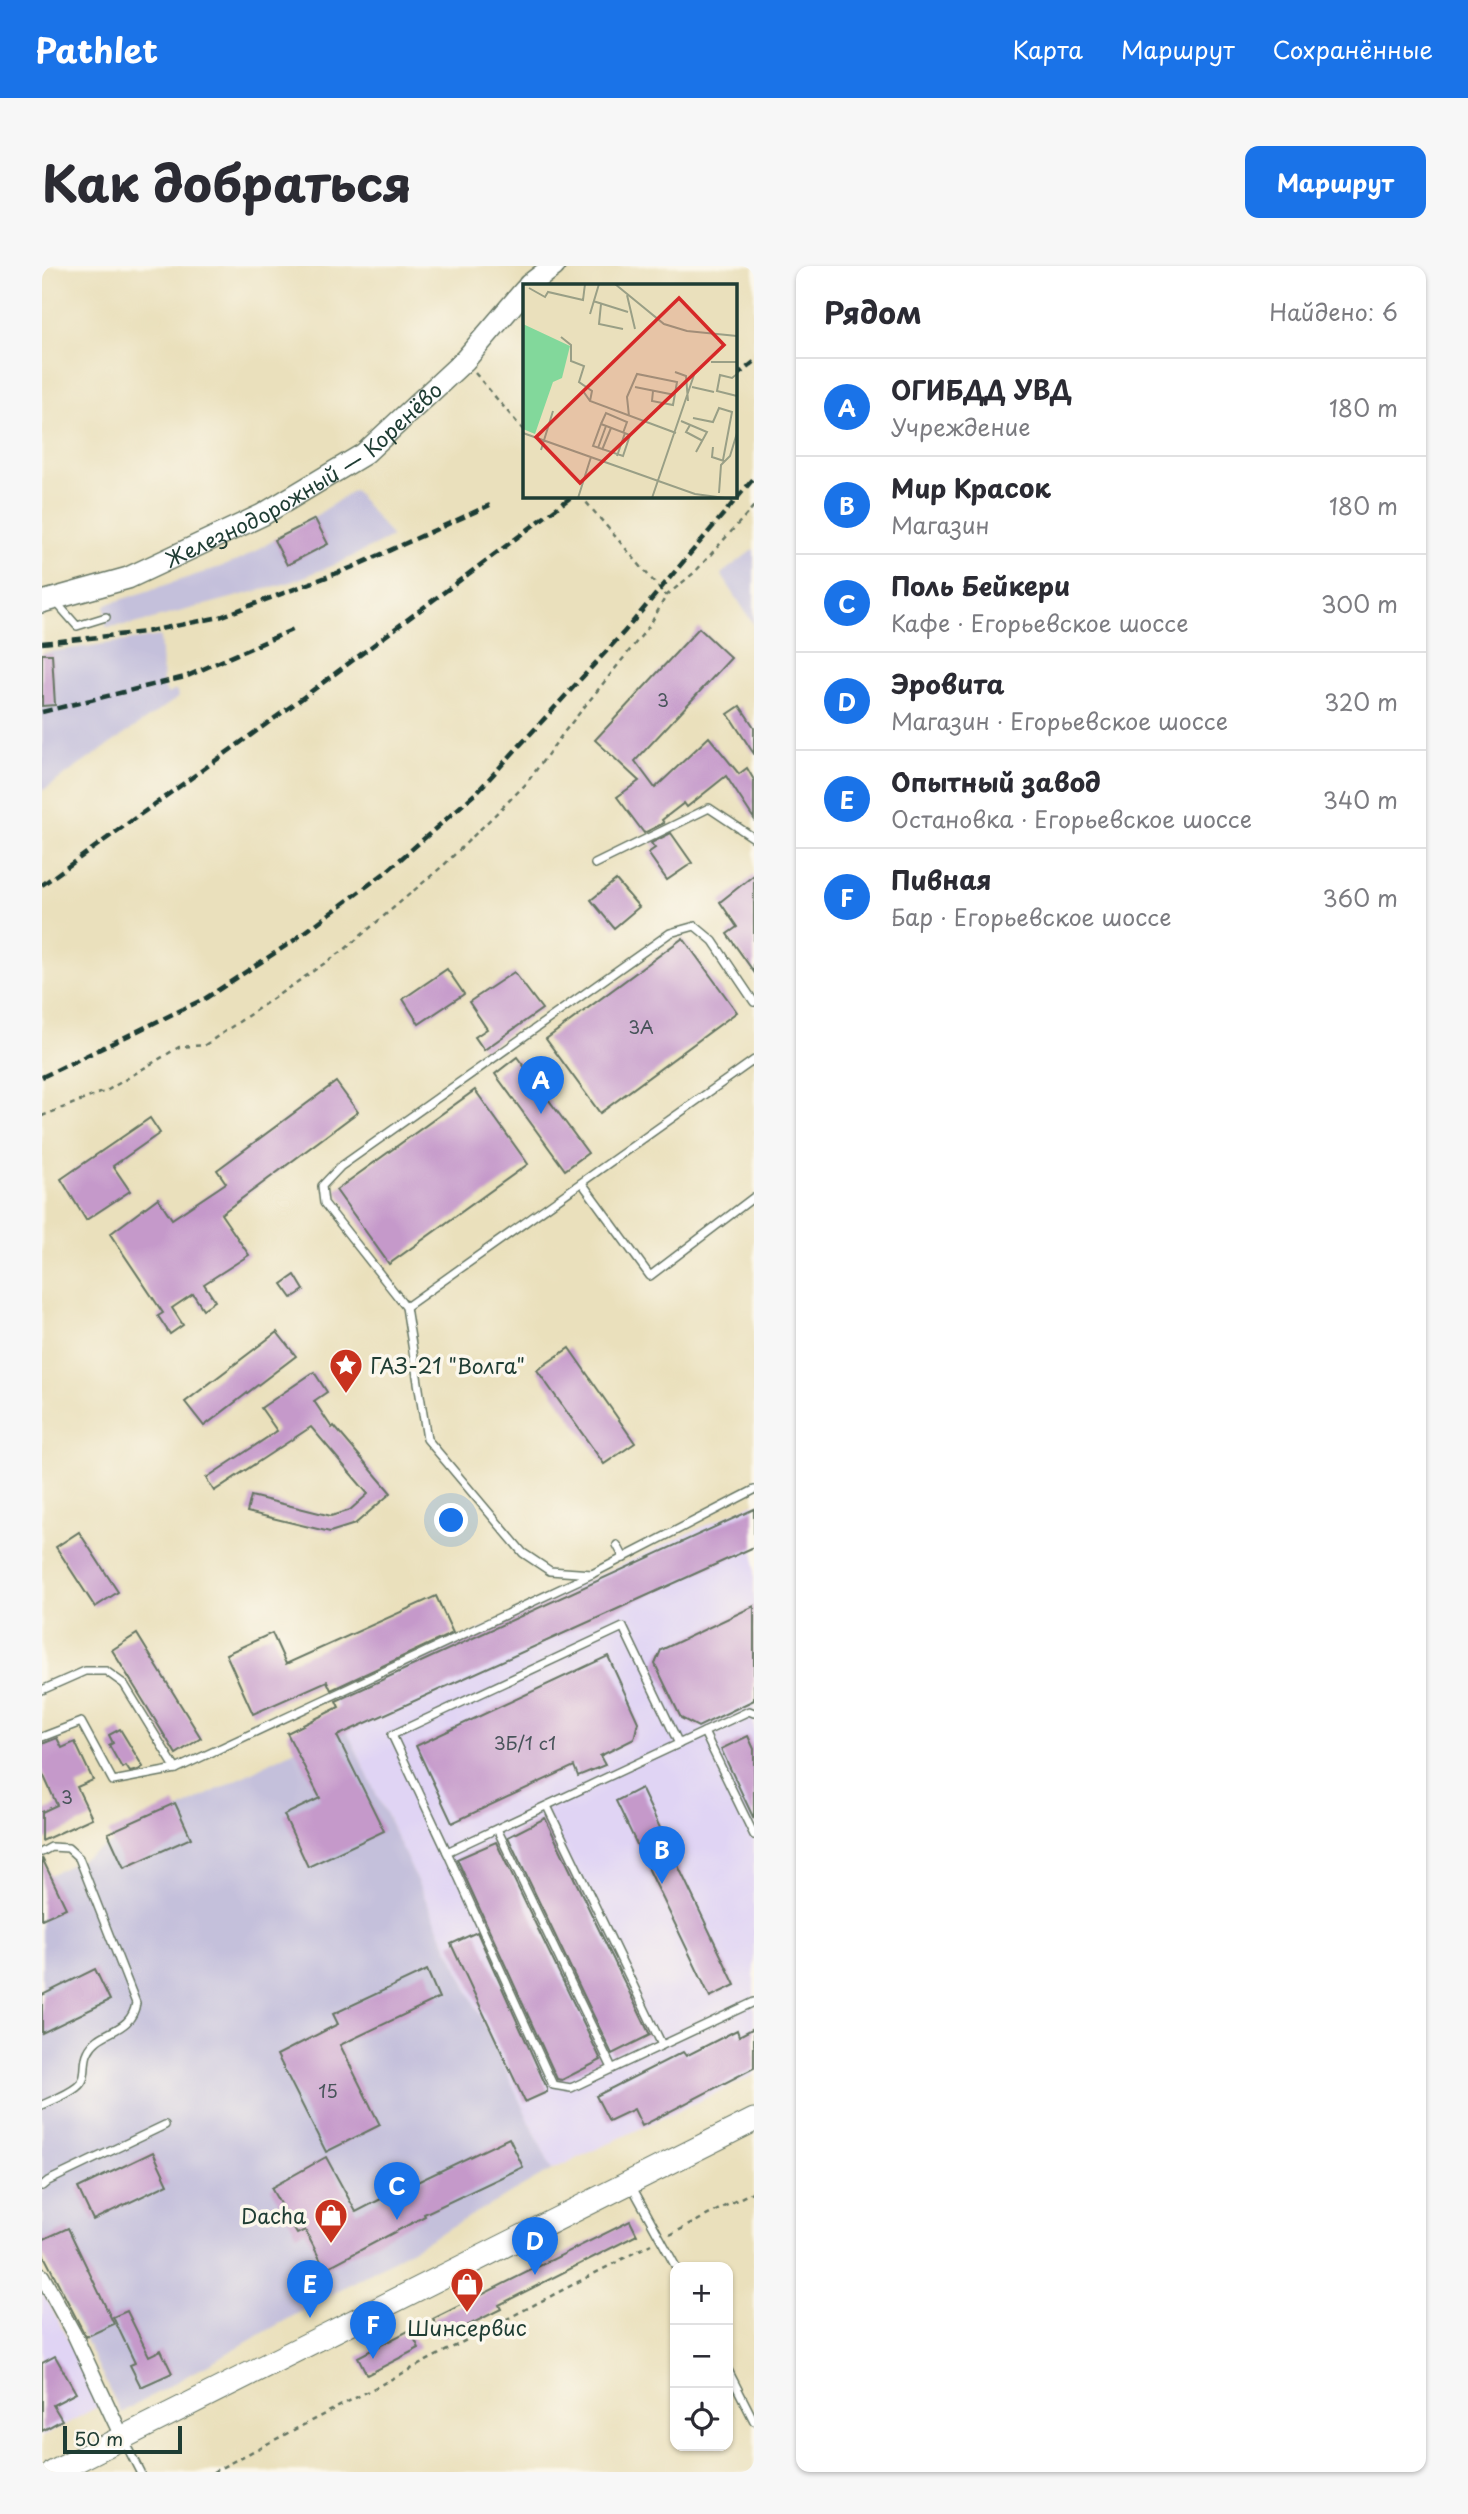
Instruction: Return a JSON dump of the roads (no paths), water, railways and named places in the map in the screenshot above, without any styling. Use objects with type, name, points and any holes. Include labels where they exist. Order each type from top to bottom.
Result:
[{"type":"main road","points":[[530,284],[554,266]]},
{"type":"main road","name":"Железнодорожный — Коренёво","points":[[48,600],[128,578],[262,515],[364,454],[465,360],[523,292]]},
{"type":"main road","points":[[54,2472],[754,2120]]},
{"type":"street","points":[[42,2276],[75,2336],[123,2439]]},
{"type":"lane","points":[[48,600],[77,626],[106,617]]},
{"type":"lane","points":[[595,864],[709,808],[754,838]]},
{"type":"lane","points":[[592,1574],[550,1571],[523,1553],[427,1439],[406,1307],[324,1203],[322,1186],[340,1167],[670,933],[695,926],[713,941],[754,1002]]},
{"type":"lane","points":[[406,1307],[754,1060]]},
{"type":"lane","points":[[582,1183],[650,1276],[754,1197]]},
{"type":"lane","points":[[42,1737],[81,1722],[113,1781],[176,1769],[592,1574],[754,1490]]},
{"type":"lane","points":[[617,1545],[624,1558]]},
{"type":"lane","points":[[679,1744],[623,1628],[392,1735],[553,2085],[571,2088],[754,2002]]},
{"type":"lane","points":[[42,1690],[85,1671],[106,1671],[124,1684],[176,1769]]},
{"type":"lane","points":[[447,1852],[749,1711],[754,1713]]},
{"type":"lane","points":[[704,1732],[754,1835]]},
{"type":"lane","points":[[547,1806],[662,2045]]},
{"type":"lane","points":[[498,1829],[612,2068]]},
{"type":"lane","points":[[42,1852],[51,1847],[68,1848],[79,1858],[136,2003],[134,2014],[127,2024],[96,2042],[87,2053],[87,2072],[79,2086],[42,2105]]},
{"type":"lane","points":[[42,2186],[165,2125]]},
{"type":"lane","points":[[629,2181],[674,2262]]},
{"type":"lane","points":[[733,2380],[754,2421]]},
{"type":"lane","points":[[123,2439],[140,2472]]},
{"type":"railway","points":[[736,376],[754,362]]},
{"type":"railway","points":[[42,1077],[206,998],[293,941],[386,872],[477,792],[624,632],[754,478]]},
{"type":"railway","points":[[42,885],[297,702],[571,497]]},
{"type":"railway","points":[[42,643],[145,632],[220,617],[353,567],[490,505]]},
{"type":"railway","points":[[42,712],[185,677],[294,629]]},
{"type":"place","name":"ОГИБДД УВД","points":[[541,1114]]},
{"type":"place","name":"ГАЗ-21 \"Волга\"","points":[[346,1395]]},
{"type":"place","name":"Мир Красок","points":[[662,1884]]},
{"type":"place","name":"Поль Бейкери","points":[[397,2220]]},
{"type":"place","name":"Dacha","points":[[331,2245]]},
{"type":"place","name":"Эровита","points":[[535,2275]]},
{"type":"place","name":"Шинсервис","points":[[467,2314]]},
{"type":"place","name":"Опытный завод","points":[[310,2318]]},
{"type":"place","name":"Пивная","points":[[373,2359]]}]
